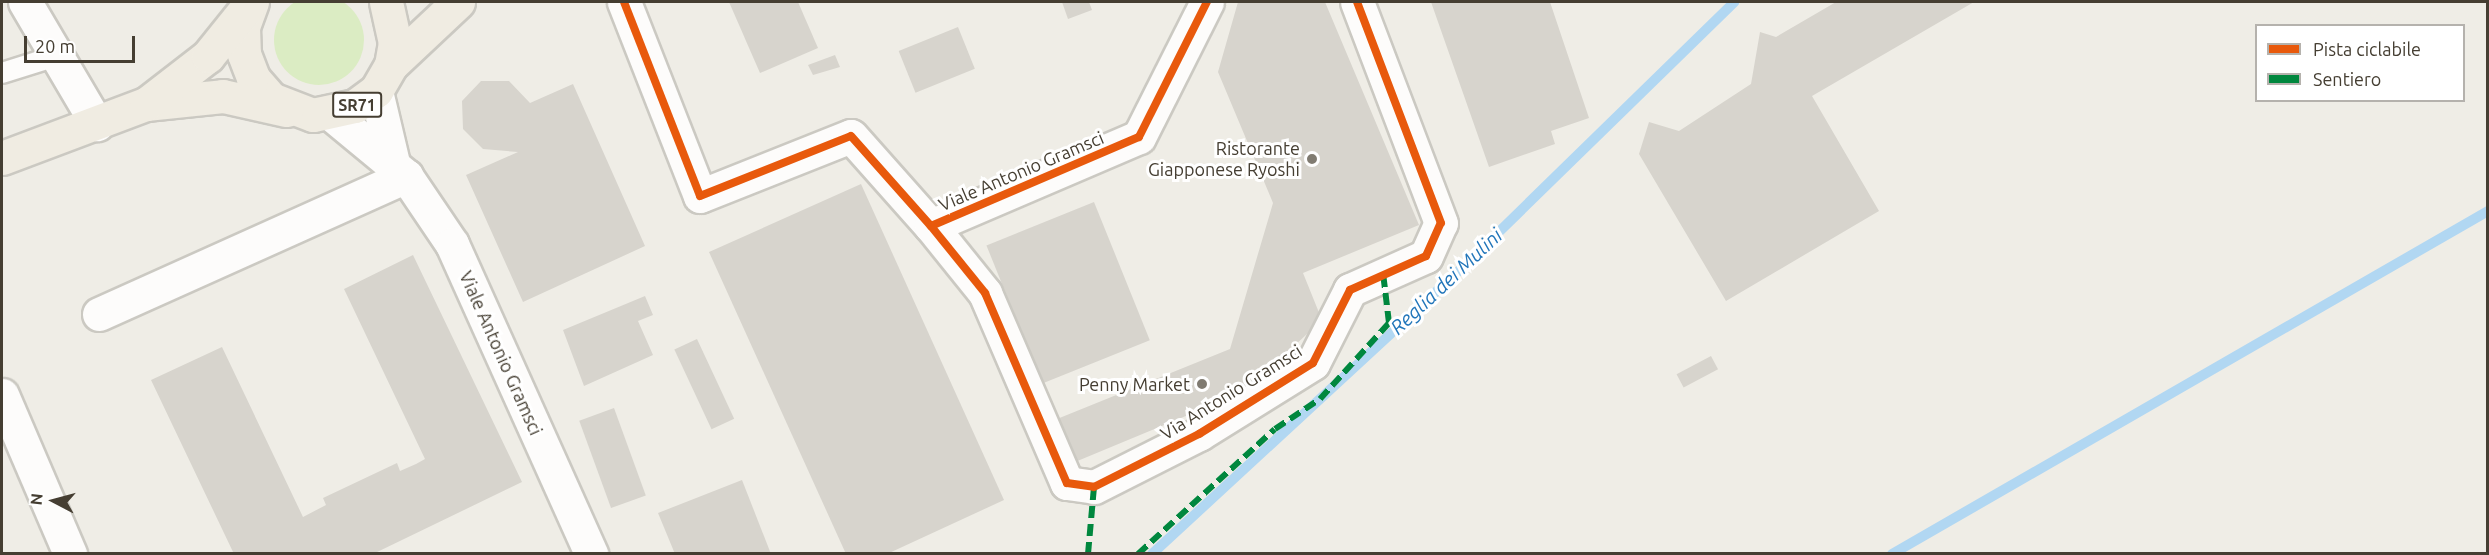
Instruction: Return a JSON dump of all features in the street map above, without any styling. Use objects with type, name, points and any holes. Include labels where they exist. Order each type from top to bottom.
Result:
[{"type":"main road","name":"SR71","points":[[2,158],[146,104],[208,56],[252,2]]},
{"type":"main road","name":"SR71","points":[[252,2],[243,27],[244,54],[259,85],[294,111]]},
{"type":"main road","name":"Viale Antonio Gramsci","points":[[383,78],[394,21],[386,2]]},
{"type":"main road","name":"SR71","points":[[146,104],[222,96],[294,111],[332,114],[383,78],[458,2]]},
{"type":"street","points":[[25,2],[97,124]]},
{"type":"street","name":"Viale Antonio Gramsci","points":[[624,2],[700,196],[851,136],[931,226],[1139,137],[1206,2]]},
{"type":"street","name":"Via Antonio Gramsci","points":[[931,226],[985,293],[1067,483],[1094,487],[1199,434],[1313,363],[1350,290],[1426,256],[1441,223],[1357,2]]},
{"type":"street","name":"Viale Antonio Gramsci","points":[[383,78],[400,169]]},
{"type":"street","name":"Viale Antonio Gramsci","points":[[332,114],[400,169],[452,244],[591,554]]},
{"type":"street","points":[[99,314],[400,169]]},
{"type":"street","points":[[2,395],[70,554]]},
{"type":"lane","points":[[2,73],[56,56]]},
{"type":"green space","points":[[302,-1],[336,-1],[344,3],[356,15],[363,31],[363,49],[356,65],[344,77],[328,84],[310,84],[294,77],[282,65],[275,49],[275,31],[282,15],[287,8]]},
{"type":"building","points":[[729,2],[798,2],[818,48],[760,73]]},
{"type":"building","points":[[1062,2],[1089,2],[1092,10],[1068,19]]},
{"type":"building","points":[[1238,2],[1325,2],[1419,225],[1303,273],[1322,320],[1246,391],[1075,462],[1057,419],[1230,349],[1273,203],[1218,72]]},
{"type":"building","points":[[1431,2],[1550,2],[1589,118],[1551,131],[1555,144],[1489,167]]},
{"type":"building","points":[[1836,2],[1974,2],[1812,96],[1879,211],[1726,301],[1639,154],[1649,122],[1679,131],[1751,84],[1760,32],[1776,37]]},
{"type":"building","points":[[958,27],[975,69],[916,93],[899,51]]},
{"type":"building","points":[[835,55],[840,67],[813,75],[808,65]]},
{"type":"building","points":[[481,81],[509,81],[530,103],[573,84],[645,246],[523,302],[466,175],[518,152],[483,149],[463,129],[462,101]]},
{"type":"building","points":[[861,184],[1004,500],[887,554],[846,554],[709,252]]},
{"type":"building","points":[[1094,202],[1150,340],[1042,384],[986,245]]},
{"type":"building","points":[[413,255],[522,482],[373,554],[234,554],[151,380],[222,347],[303,517],[326,505],[323,498],[397,463],[400,471],[416,464],[425,459],[344,289]]},
{"type":"building","points":[[645,296],[653,315],[638,321],[653,355],[584,386],[563,330]]},
{"type":"building","points":[[697,339],[734,419],[712,429],[674,350]]},
{"type":"building","points":[[1711,356],[1718,369],[1684,388],[1677,374]]},
{"type":"building","points":[[614,408],[646,495],[611,508],[579,421]]},
{"type":"building","points":[[742,480],[771,554],[675,554],[658,513]]},
{"type":"waterway","name":"Reglia dei Mulini","points":[[1152,554],[1468,262],[1734,2]]},
{"type":"waterway","points":[[1892,554],[2488,211]]},
{"type":"marked path","points":[[1138,554],[1275,429],[1320,399],[1389,323],[1383,273]]},
{"type":"marked path","points":[[1088,554],[1094,487]]},
{"type":"cycle path","points":[[624,2],[700,196],[851,136],[931,226],[1139,137],[1207,2]]},
{"type":"cycle path","points":[[931,226],[985,293],[1067,483],[1094,487],[1199,434],[1313,363],[1350,290],[1426,256],[1441,223],[1357,2]]},
{"type":"place","name":"Ristorante Giapponese Ryoshi","points":[[1312,159]]},
{"type":"place","name":"Penny Market","points":[[1202,384]]}]
